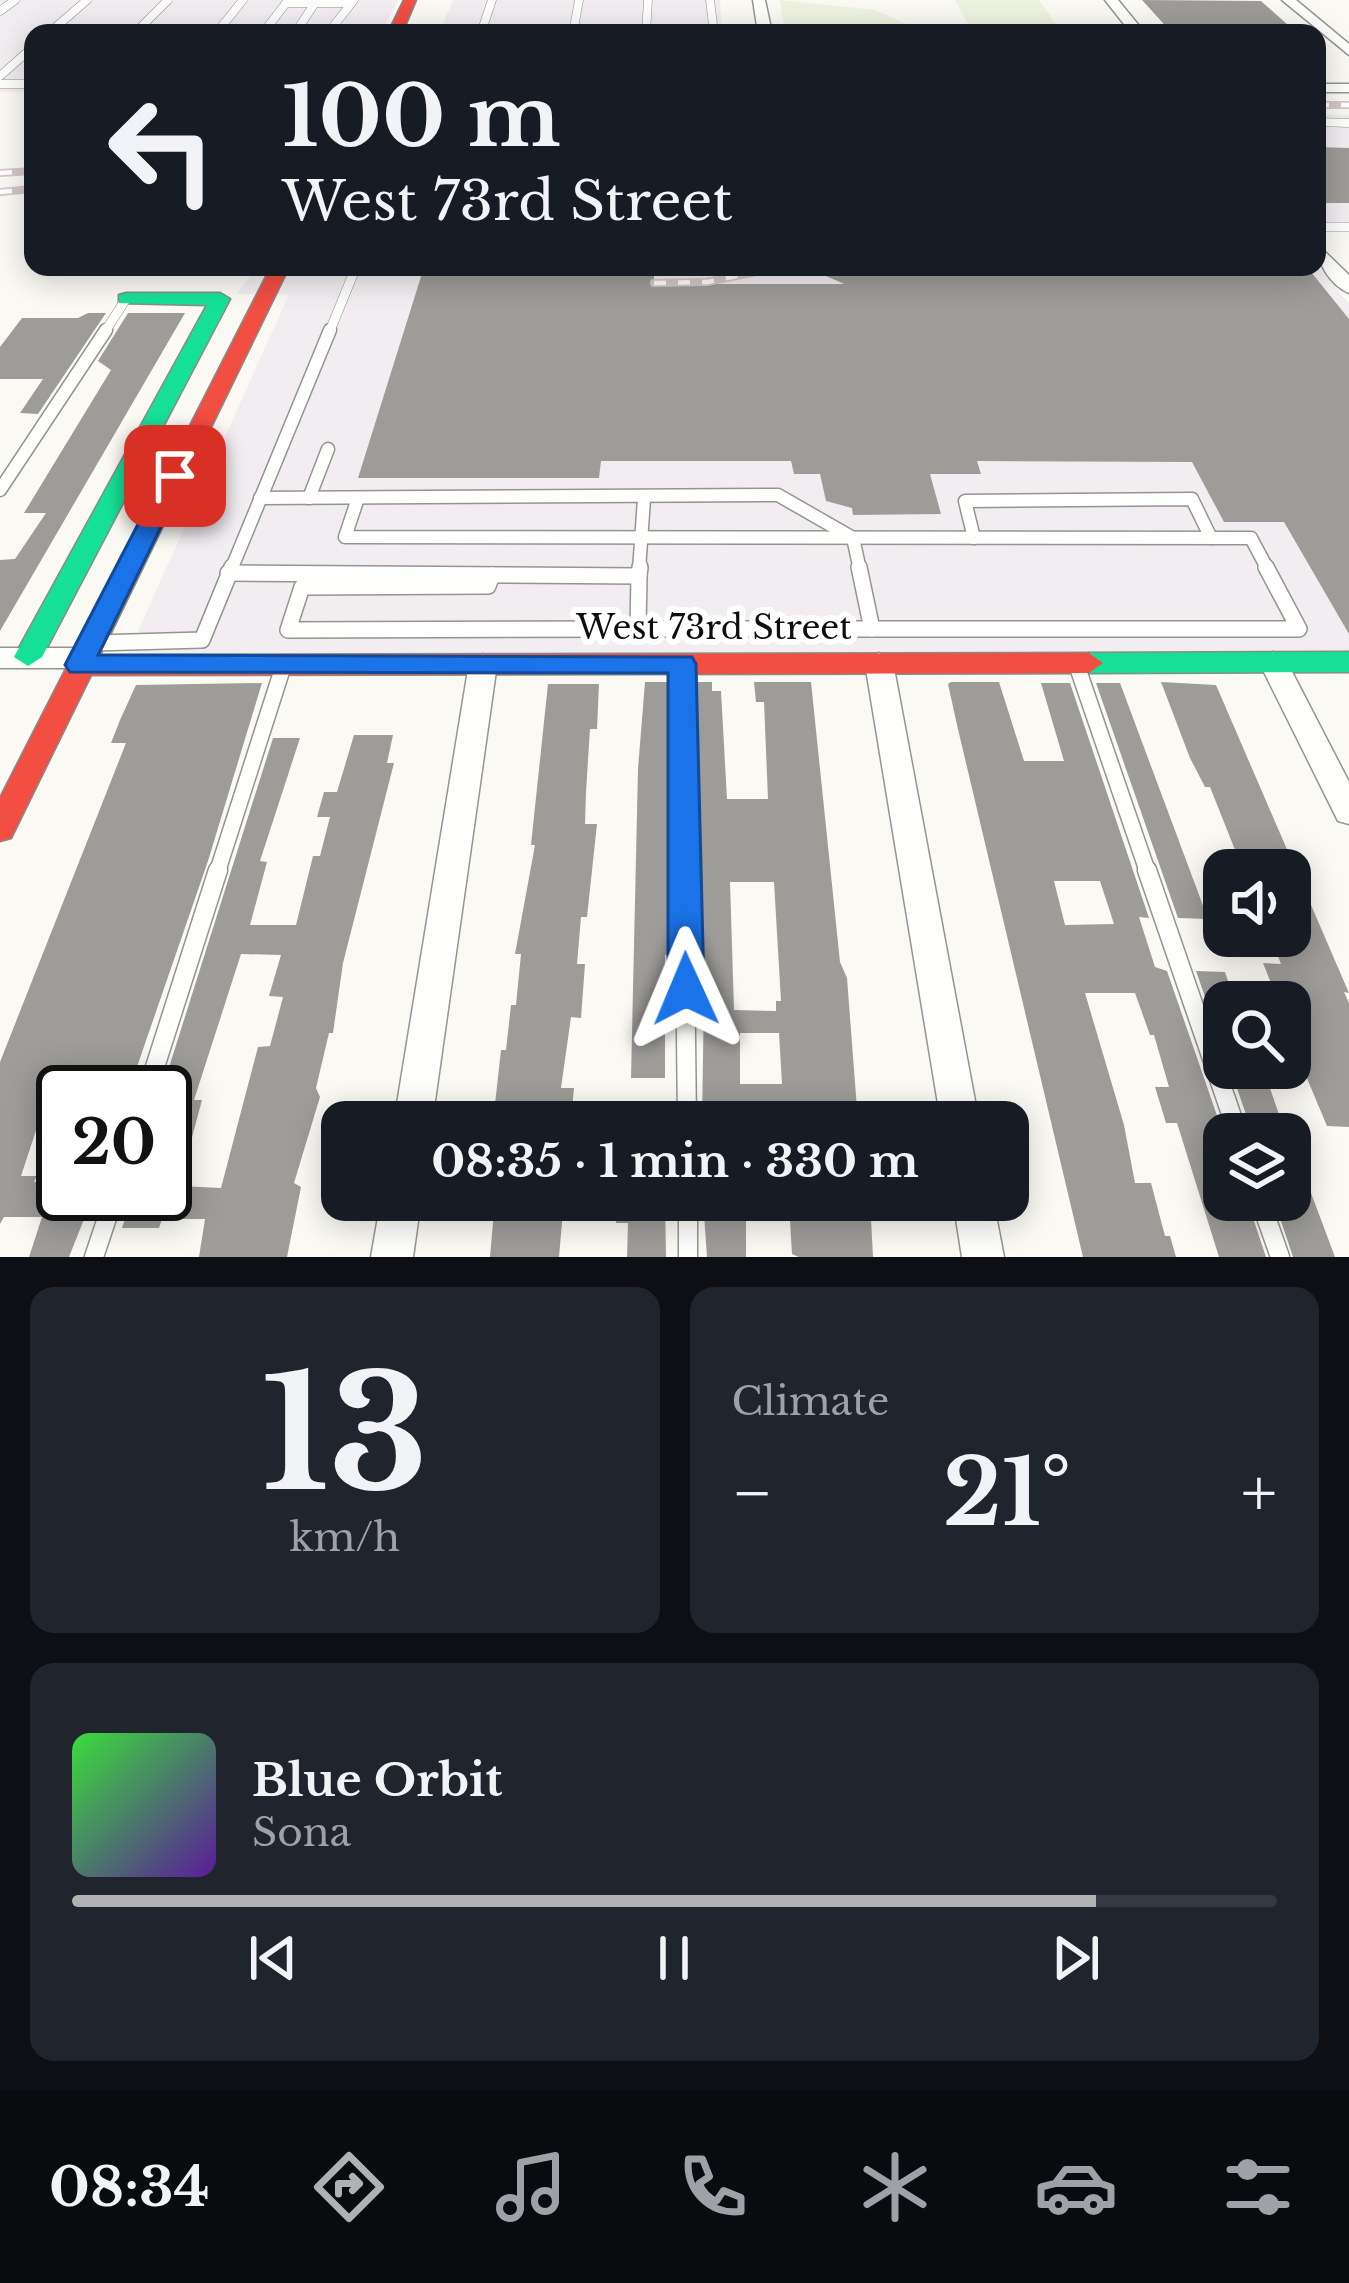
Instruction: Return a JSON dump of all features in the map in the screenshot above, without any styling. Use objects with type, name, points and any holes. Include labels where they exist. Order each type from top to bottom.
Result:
[{"type":"street","points":[[1111,0],[1131,24]]},
{"type":"street","points":[[1288,0],[1317,24]]},
{"type":"street","points":[[1326,259],[1349,286]]},
{"type":"street","points":[[0,829],[275,276]]},
{"type":"street","points":[[14,658],[220,299],[126,299]]},
{"type":"street","name":"West 73rd Street","points":[[14,658],[84,655],[284,664],[1349,662]]},
{"type":"street","points":[[1273,662],[1349,812]]},
{"type":"street","points":[[879,663],[956,1101]]},
{"type":"street","points":[[416,1101],[483,664]]},
{"type":"street","points":[[392,1257],[398,1221]]},
{"type":"street","points":[[977,1221],[983,1257]]},
{"type":"lane","points":[[0,11],[15,0]]},
{"type":"lane","points":[[59,24],[87,0]]},
{"type":"lane","points":[[144,24],[168,0]]},
{"type":"lane","points":[[224,24],[243,0]]},
{"type":"lane","points":[[270,24],[286,3],[353,2]]},
{"type":"lane","points":[[301,24],[315,3]]},
{"type":"lane","points":[[0,80],[24,56]]},
{"type":"lane","points":[[84,655],[202,640],[352,276]]},
{"type":"lane","points":[[0,490],[126,299]]},
{"type":"lane","points":[[309,498],[328,449]]},
{"type":"lane","points":[[260,498],[644,500],[778,495],[853,538],[872,629]]},
{"type":"lane","points":[[358,498],[345,537],[1251,538],[1299,629],[288,630],[302,586],[488,586],[492,575]]},
{"type":"lane","points":[[974,538],[965,500],[1192,499],[1211,538]]},
{"type":"lane","points":[[638,629],[644,500]]},
{"type":"lane","points":[[228,573],[639,576]]},
{"type":"lane","points":[[1076,663],[1231,1113]]},
{"type":"lane","points":[[156,1065],[284,664]]},
{"type":"lane","points":[[682,664],[687,1101]]},
{"type":"lane","points":[[94,1257],[106,1221]]},
{"type":"lane","points":[[688,1221],[688,1257]]},
{"type":"lane","points":[[1267,1221],[1280,1257]]},
{"type":"shaded area","points":[[0,0],[398,0],[386,24],[24,24],[24,92],[0,92]]},
{"type":"shaded area","points":[[453,0],[720,0],[721,24],[443,24]]},
{"type":"shaded area","points":[[1326,115],[1349,115],[1349,227],[1326,227]]},
{"type":"shaded area","points":[[250,276],[1325,276],[1349,304],[1349,653],[126,658],[289,294],[237,294]]},
{"type":"green space","points":[[780,0],[875,10],[907,24],[784,24]]},
{"type":"green space","points":[[955,0],[1039,0],[1056,24],[968,24]]},
{"type":"building","points":[[1142,0],[1261,1],[1287,24],[1164,24]]},
{"type":"building","points":[[1326,147],[1349,148],[1349,203],[1326,203]]},
{"type":"building","points":[[421,276],[654,276],[654,284],[844,284],[826,276],[1314,276],[1349,319],[1349,634],[1284,522],[1224,522],[1192,462],[977,461],[981,474],[930,474],[941,514],[853,515],[852,508],[826,501],[820,474],[794,474],[791,461],[601,461],[599,478],[358,478]]},
{"type":"building","points":[[106,313],[38,414],[20,413],[43,379],[0,379],[0,347],[22,318],[78,318]]},
{"type":"building","points":[[128,313],[185,313],[0,631],[0,560],[15,559],[46,513],[24,513],[111,370],[98,361]]},
{"type":"building","points":[[645,682],[670,682],[672,955],[665,955],[665,1078],[631,1078],[638,769]]},
{"type":"building","points":[[694,682],[712,682],[712,691],[721,691],[727,799],[768,799],[764,702],[756,702],[754,682],[811,682],[840,962],[847,978],[856,1101],[702,1101],[703,955],[699,955]],"holes":[[[730,882],[774,882],[781,1001],[776,1001],[776,1011],[734,1010]],[[740,1033],[779,1033],[782,1084],[740,1084]]]},
{"type":"building","points":[[951,682],[999,682],[1024,761],[1064,761],[1041,683],[1070,683],[1149,918],[1139,917],[1155,967],[1167,971],[1203,1075],[1203,1089],[1208,1089],[1216,1113],[1203,1113],[1203,1206],[1177,1123],[1166,1123],[1155,1087],[1169,1087],[1135,993],[1085,993],[1124,1125],[1135,1183],[1151,1183],[1165,1236],[1170,1236],[1176,1257],[1083,1257]],"holes":[[[1054,881],[1100,881],[1114,924],[1065,925]]]},
{"type":"building","points":[[1161,682],[1216,685],[1287,849],[1235,849],[1210,787],[1205,787]]},
{"type":"building","points":[[262,683],[208,861],[138,1065],[36,1065],[36,1130],[21,1176],[36,1176],[36,1217],[4,1217],[0,1224],[0,1062],[126,743],[111,743],[136,685]]},
{"type":"building","points":[[1096,683],[1120,683],[1203,906],[1203,919],[1178,918]]},
{"type":"building","points":[[548,684],[599,684],[586,792],[585,824],[597,824],[577,964],[585,964],[581,1018],[571,1017],[561,1088],[574,1088],[573,1101],[495,1101],[501,1050],[506,1050],[511,1005],[516,1005],[521,954],[515,954],[535,845],[531,845]]},
{"type":"building","points":[[354,735],[393,735],[387,763],[394,763],[343,963],[333,1033],[329,1033],[316,1088],[320,1097],[294,1183],[301,1187],[287,1257],[199,1257],[205,1219],[192,1219],[192,1187],[221,1188],[258,1047],[270,1046],[283,997],[269,996],[281,955],[241,954],[194,1100],[202,1100],[192,1137],[192,1065],[170,1065],[273,738],[300,738],[260,861],[267,862],[250,925],[296,925],[313,856],[320,856],[330,817],[317,817],[324,792],[337,792]]},
{"type":"building","points":[[1311,905],[1349,993],[1344,992],[1349,1003],[1349,1127],[1327,1126],[1311,1088],[1311,981],[1270,981],[1263,963],[1281,964],[1278,957],[1311,957]]},
{"type":"building","points":[[1196,971],[1225,972],[1228,981],[1203,981],[1203,991]]},
{"type":"building","points":[[1237,1089],[1270,1089],[1279,1113],[1246,1113]]},
{"type":"building","points":[[1311,1193],[1335,1257],[1293,1257],[1281,1221],[1311,1221]]},
{"type":"building","points":[[41,1221],[83,1221],[69,1257],[29,1257]]},
{"type":"building","points":[[124,1221],[161,1221],[159,1228],[122,1228]]},
{"type":"building","points":[[493,1221],[562,1221],[559,1257],[490,1257]]},
{"type":"building","points":[[665,1221],[666,1257],[627,1257],[628,1223],[616,1223]]},
{"type":"building","points":[[704,1221],[746,1221],[746,1257],[707,1257]]},
{"type":"building","points":[[790,1221],[871,1221],[873,1257],[792,1254]]},
{"type":"building","points":[[1208,1221],[1254,1221],[1266,1257],[1219,1257]]},
{"type":"railway","points":[[1326,105],[1349,105]]},
{"type":"railway","points":[[0,173],[24,172]]},
{"type":"railway","points":[[0,192],[24,190]]},
{"type":"railway","points":[[654,283],[737,276]]},
{"type":"traffic: fast","points":[[28,657],[220,299],[126,299]]},
{"type":"traffic: fast","points":[[1089,663],[1349,662]]},
{"type":"traffic: jam","points":[[399,24],[410,0]]},
{"type":"traffic: jam","points":[[0,829],[276,276]]},
{"type":"traffic: jam","points":[[79,665],[1089,663]]},
{"type":"route","points":[[175,476],[80,665],[682,664],[686,989]]}]
